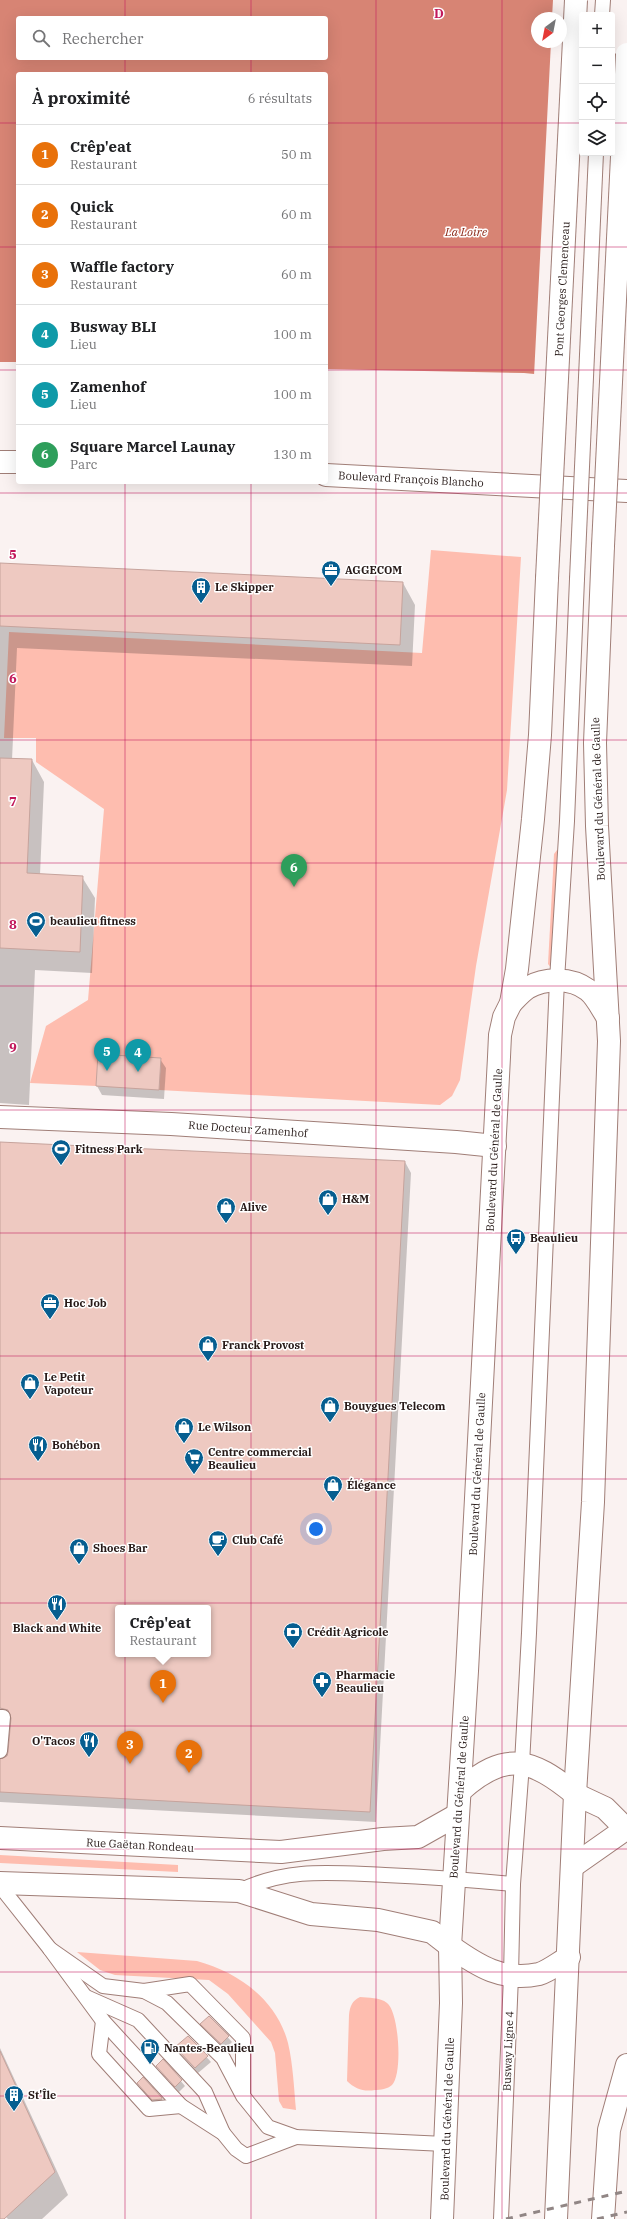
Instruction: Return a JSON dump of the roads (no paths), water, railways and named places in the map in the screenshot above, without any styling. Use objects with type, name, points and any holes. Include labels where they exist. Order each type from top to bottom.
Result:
[{"type":"main road","name":"Pont Georges Clemenceau","points":[[548,578],[576,0]]},
{"type":"main road","name":"Boulevard du Général de Gaulle","points":[[556,2219],[569,1957],[575,1794],[593,1502],[609,1048],[597,826],[595,743],[601,581],[627,54]]},
{"type":"main road","points":[[0,462],[16,462]]},
{"type":"main road","name":"Boulevard François Blancho","points":[[328,475],[627,491]]},
{"type":"main road","name":"Boulevard du Général de Gaulle","points":[[442,2219],[451,2003],[450,1946],[457,1816],[460,1791],[500,1035],[504,1017],[511,1003],[517,969],[533,819],[540,735],[548,578]]},
{"type":"main road","name":"Boulevard du Général de Gaulle","points":[[511,1003],[525,989],[540,982],[557,980],[573,983],[590,991],[608,1018]]},
{"type":"main road","name":"Rue Docteur Zamenhof","points":[[0,1117],[170,1124],[495,1146]]},
{"type":"main road","points":[[460,1791],[490,1768],[506,1764],[522,1764],[544,1771],[575,1794],[605,1808],[626,1828],[573,1866]]},
{"type":"main road","name":"Rue Gaëtan Rondeau","points":[[0,1838],[281,1852],[383,1839],[418,1837],[457,1816]]},
{"type":"main road","points":[[0,1885],[240,1891],[311,1914],[378,1920],[432,1932],[478,1966],[511,1976],[540,1974],[569,1957]]},
{"type":"main road","points":[[603,2219],[609,2130],[627,2066]]},
{"type":"lane","points":[[602,12],[603,0]]},
{"type":"lane","points":[[240,1891],[256,1883],[308,1872],[454,1878],[513,1884],[522,1764],[557,980],[567,821],[596,156]]},
{"type":"lane","points":[[0,1717],[3,1717],[0,1751]]},
{"type":"lane","points":[[281,1852],[308,1872]]},
{"type":"lane","name":"Busway Ligne 4","points":[[501,2219],[511,1976],[513,1884]]},
{"type":"lane","points":[[0,1885],[50,1949],[102,2021],[181,2106],[223,2133]]},
{"type":"lane","points":[[50,1949],[103,1986],[144,1991],[190,1984],[243,2038],[243,2096]]},
{"type":"lane","points":[[144,1991],[167,2003],[223,2058],[243,2096],[268,2127],[296,2137],[445,2144]]},
{"type":"lane","points":[[84,1996],[138,2020],[205,2092],[223,2133],[236,2149],[246,2156],[296,2137]]},
{"type":"lane","points":[[102,2021],[99,2054],[148,2109],[181,2106]]},
{"type":"water","name":"La Loire","points":[[0,0],[627,0],[627,383],[524,373],[328,369],[328,72],[16,72],[16,362],[0,362]]},
{"type":"railway","points":[[506,2219],[627,2191]]},
{"type":"railway","points":[[597,2219],[627,2212]]},
{"type":"place","name":"AGGECOM","points":[[331,587]]},
{"type":"place","name":"Le Skipper","points":[[201,604]]},
{"type":"place","name":"Square Marcel Launay","points":[[294,887]]},
{"type":"place","name":"beaulieu fitness","points":[[36,938]]},
{"type":"place","name":"Zamenhof","points":[[107,1071]]},
{"type":"place","name":"Busway BLI","points":[[138,1072]]},
{"type":"place","name":"Fitness Park","points":[[61,1166]]},
{"type":"place","name":"H&M","points":[[328,1216]]},
{"type":"place","name":"Alive","points":[[226,1224]]},
{"type":"place","name":"Beaulieu","points":[[516,1255]]},
{"type":"place","name":"Hoc Job","points":[[50,1320]]},
{"type":"place","name":"Franck Provost","points":[[208,1362]]},
{"type":"place","name":"Le Petit Vapoteur","points":[[30,1400]]},
{"type":"place","name":"Bouygues Telecom","points":[[330,1423]]},
{"type":"place","name":"Le Wilson","points":[[184,1444]]},
{"type":"place","name":"Bohébon","points":[[38,1462]]},
{"type":"place","name":"Centre commercial Beaulieu","points":[[194,1475]]},
{"type":"place","name":"Élégance","points":[[333,1502]]},
{"type":"place","name":"Club Café","points":[[218,1557]]},
{"type":"place","name":"Shoes Bar","points":[[79,1565]]},
{"type":"place","name":"Black and White","points":[[57,1621]]},
{"type":"place","name":"Crédit Agricole","points":[[293,1649]]},
{"type":"place","name":"Pharmacie Beaulieu","points":[[322,1698]]},
{"type":"place","name":"Crêp'eat","points":[[163,1703]]},
{"type":"place","name":"O'Tacos","points":[[89,1758]]},
{"type":"place","name":"Waffle factory","points":[[130,1764]]},
{"type":"place","name":"Quick","points":[[189,1773]]},
{"type":"place","name":"Nantes-Beaulieu","points":[[150,2065]]},
{"type":"place","name":"St'Île","points":[[14,2112]]}]
